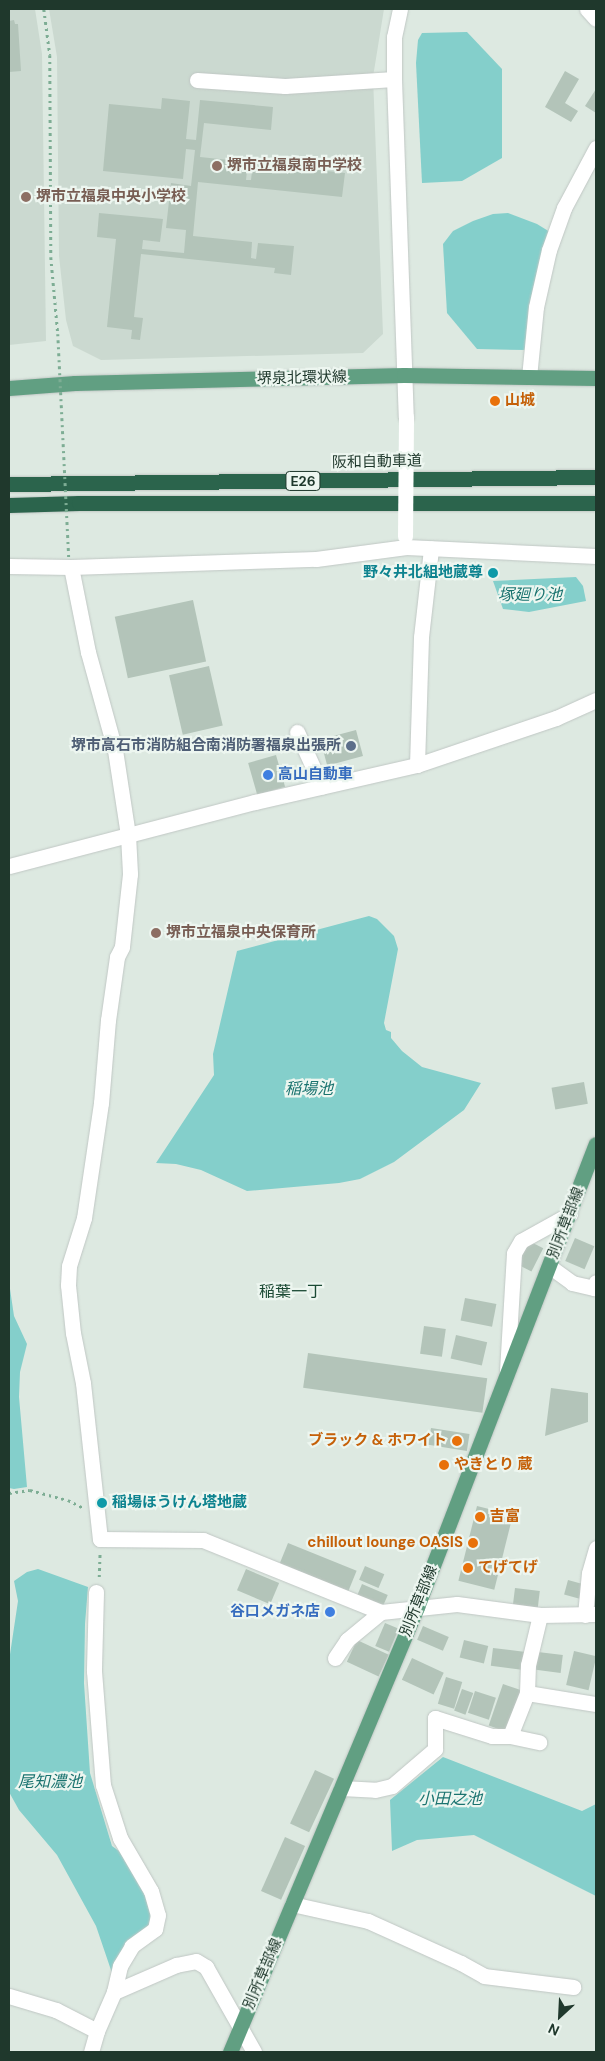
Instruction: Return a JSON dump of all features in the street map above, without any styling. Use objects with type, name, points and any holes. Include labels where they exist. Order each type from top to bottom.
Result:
[{"type":"highway","name":"阪和自動車道","points":[[9,484],[596,478]]},
{"type":"highway","name":"E26","points":[[9,505],[596,502]]},
{"type":"main road","name":"堺泉北環状線","points":[[9,388],[75,383],[404,375],[596,378]]},
{"type":"main road","name":"別所草部線","points":[[230,2052],[417,1607],[596,1144]]},
{"type":"street","points":[[400,9],[394,37],[394,79],[406,418],[406,541]]},
{"type":"street","points":[[197,80],[286,86],[394,79]]},
{"type":"street","points":[[529,377],[536,307],[549,250],[568,201],[596,148]]},
{"type":"street","points":[[9,566],[70,562],[316,559],[406,541],[431,549],[596,556]]},
{"type":"street","points":[[417,765],[420,637],[431,549]]},
{"type":"street","points":[[70,562],[88,652],[115,750],[128,835],[130,874],[122,947],[117,957],[108,1020],[101,1103],[84,1218],[73,1248],[69,1275],[73,1333],[83,1383],[100,1539],[203,1540],[381,1612],[457,1604],[540,1615],[591,1614],[589,1573],[596,1548]]},
{"type":"street","points":[[9,866],[255,802],[417,765],[556,718],[596,700]]},
{"type":"street","points":[[297,732],[322,787]]},
{"type":"street","points":[[507,1376],[514,1253],[521,1240],[570,1214]]},
{"type":"street","points":[[549,1266],[572,1283],[594,1288],[596,1282]]},
{"type":"street","points":[[91,2052],[97,2031],[114,1992],[120,1966],[132,1946],[155,1930],[158,1915],[151,1891],[120,1838],[103,1785],[94,1671],[96,1592]]},
{"type":"street","points":[[334,1658],[347,1640],[381,1612]]},
{"type":"street","points":[[510,1736],[527,1693],[528,1664],[540,1615]]},
{"type":"street","points":[[527,1693],[596,1704]]},
{"type":"street","points":[[341,1788],[375,1790],[392,1786],[435,1749],[435,1718],[492,1736],[510,1736],[538,1742]]},
{"type":"street","points":[[292,1904],[368,1921],[461,1963],[484,1976],[573,1987]]},
{"type":"street","points":[[114,1992],[176,1965],[196,1960],[206,1967],[254,2052]]},
{"type":"street","points":[[9,1996],[56,2010],[97,2031]]},
{"type":"path","points":[[44,9],[50,56],[51,257],[58,334],[70,562]]},
{"type":"path","points":[[9,1493],[30,1490],[68,1500],[98,1516]]},
{"type":"path","points":[[96,1592],[100,1568],[100,1539]]},
{"type":"shaded area","name":"堺市立福泉中央小学校","points":[[9,9],[35,9],[42,54],[46,341],[9,345]]},
{"type":"shaded area","name":"堺市立福泉南中学校","points":[[49,9],[384,9],[373,77],[383,334],[363,353],[101,360],[73,346],[66,320],[59,256],[57,57]]},
{"type":"water","points":[[467,32],[502,69],[502,158],[462,181],[422,183],[416,63],[418,40],[422,33]]},
{"type":"water","points":[[508,213],[537,224],[550,232],[526,350],[477,349],[447,313],[443,244],[453,231],[473,221],[493,214]]},
{"type":"water","name":"塚廻り池","points":[[576,577],[583,586],[586,601],[529,612],[503,609],[493,581]]},
{"type":"water","name":"稲場池","points":[[369,916],[377,919],[394,936],[398,949],[384,1023],[386,1030],[391,1032],[391,1038],[402,1051],[422,1067],[481,1083],[464,1110],[394,1162],[360,1179],[339,1183],[247,1191],[201,1170],[176,1164],[156,1163],[214,1075],[213,1054],[237,951]]},
{"type":"water","points":[[9,1282],[14,1316],[27,1344],[20,1372],[19,1397],[27,1487],[14,1489],[9,1488]]},
{"type":"water","name":"尾知濃池","points":[[38,1569],[88,1587],[84,1683],[90,1773],[112,1846],[123,1854],[146,1896],[151,1914],[149,1928],[112,1973],[96,1926],[57,1855],[19,1810],[9,1792],[9,1661],[18,1601],[14,1581],[27,1572]]},
{"type":"water","name":"小田之池","points":[[443,1757],[582,1811],[596,1804],[596,1896],[474,1835],[417,1840],[392,1851],[390,1800]]},
{"type":"building","points":[[14,20],[15,24],[18,24],[21,71],[9,72],[9,21]]},
{"type":"building","points":[[565,71],[579,79],[565,103],[578,111],[571,122],[545,107]]},
{"type":"building","points":[[596,89],[596,113],[585,106]]},
{"type":"building","points":[[162,98],[190,101],[186,139],[196,140],[200,100],[273,107],[271,130],[204,123],[200,157],[248,162],[246,180],[251,180],[253,163],[345,173],[342,197],[198,182],[193,236],[252,242],[251,258],[256,259],[258,243],[294,246],[291,275],[274,273],[275,268],[141,254],[134,317],[143,318],[140,340],[131,339],[132,330],[107,327],[116,239],[97,237],[99,213],[163,219],[160,242],[143,240],[142,249],[184,253],[186,230],[166,228],[171,183],[191,186],[195,150],[186,149],[183,179],[103,171],[109,104],[161,109]]},
{"type":"building","points":[[193,600],[206,662],[128,678],[115,617]]},
{"type":"building","points":[[209,666],[223,725],[183,735],[169,675]]},
{"type":"building","points":[[356,730],[363,756],[327,766],[320,740]]},
{"type":"building","points":[[276,755],[285,787],[257,795],[248,763]]},
{"type":"building","points":[[584,1082],[588,1104],[555,1109],[552,1088]]},
{"type":"building","points":[[575,1238],[594,1246],[585,1269],[565,1261]]},
{"type":"building","points":[[529,1241],[543,1248],[531,1271],[517,1264]]},
{"type":"building","points":[[465,1298],[496,1304],[492,1327],[461,1321]]},
{"type":"building","points":[[424,1326],[446,1329],[442,1357],[420,1354]]},
{"type":"building","points":[[456,1335],[487,1342],[482,1366],[451,1358]]},
{"type":"building","points":[[308,1353],[487,1378],[482,1413],[303,1388]]},
{"type":"building","points":[[551,1388],[588,1393],[588,1422],[545,1436]]},
{"type":"building","points":[[431,1428],[470,1434],[467,1451],[428,1445]]},
{"type":"building","points":[[477,1506],[513,1515],[494,1590],[458,1581]]},
{"type":"building","points":[[288,1543],[357,1571],[348,1592],[279,1564]]},
{"type":"building","points":[[365,1566],[384,1574],[378,1588],[359,1580]]},
{"type":"building","points":[[246,1569],[279,1583],[270,1604],[237,1590]]},
{"type":"building","points":[[568,1580],[583,1584],[580,1599],[564,1594]]},
{"type":"building","points":[[362,1584],[388,1595],[382,1608],[357,1597]]},
{"type":"building","points":[[515,1588],[540,1591],[538,1609],[513,1606]]},
{"type":"building","points":[[385,1623],[399,1629],[389,1652],[375,1646]]},
{"type":"building","points":[[423,1626],[449,1637],[443,1651],[417,1640]]},
{"type":"building","points":[[357,1640],[389,1655],[379,1677],[347,1662]]},
{"type":"building","points":[[464,1640],[488,1646],[484,1664],[460,1657]]},
{"type":"building","points":[[493,1648],[526,1652],[524,1670],[491,1666]]},
{"type":"building","points":[[574,1651],[596,1656],[589,1690],[566,1685]]},
{"type":"building","points":[[538,1652],[563,1655],[561,1673],[536,1670]]},
{"type":"building","points":[[412,1658],[444,1673],[434,1695],[402,1680]]},
{"type":"building","points":[[446,1677],[462,1682],[454,1709],[438,1704]]},
{"type":"building","points":[[503,1684],[523,1691],[509,1732],[489,1726]]},
{"type":"building","points":[[462,1689],[473,1693],[465,1715],[454,1711]]},
{"type":"building","points":[[475,1691],[496,1698],[489,1720],[468,1713]]},
{"type":"building","points":[[315,1770],[334,1779],[309,1832],[290,1823]]},
{"type":"building","points":[[285,1837],[305,1846],[281,1900],[261,1891]]},
{"type":"place","name":"堺市立福泉南中学校","points":[[217,166]]},
{"type":"place","name":"堺市立福泉中央小学校","points":[[26,197]]},
{"type":"place","name":"山城","points":[[495,401]]},
{"type":"place","name":"野々井北組地蔵尊","points":[[493,573]]},
{"type":"place","name":"堺市高石市消防組合南消防署福泉出張所","points":[[351,746]]},
{"type":"place","name":"高山自動車","points":[[268,775]]},
{"type":"place","name":"堺市立福泉中央保育所","points":[[156,933]]},
{"type":"place","name":"ブラック & ホワイト","points":[[457,1441]]},
{"type":"place","name":"やきとり 蔵","points":[[444,1465]]},
{"type":"place","name":"稲場ほうけん塔地蔵","points":[[102,1503]]},
{"type":"place","name":"吉富","points":[[480,1517]]},
{"type":"place","name":"chillout lounge OASIS","points":[[473,1543]]},
{"type":"place","name":"てげてげ","points":[[468,1568]]},
{"type":"place","name":"谷口メガネ店","points":[[330,1612]]},
{"type":"district","name":"稲葉一丁","points":[[291,1292]]}]
